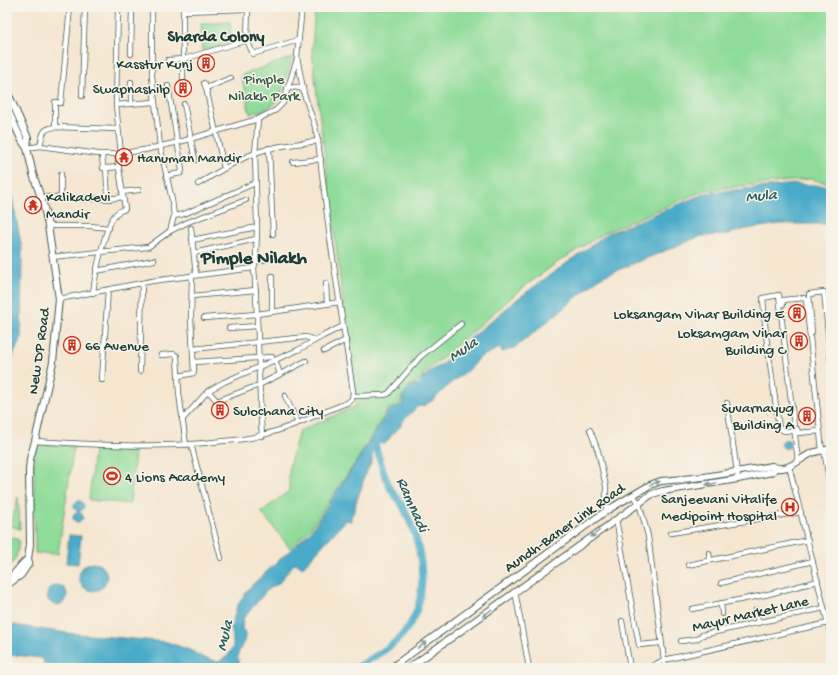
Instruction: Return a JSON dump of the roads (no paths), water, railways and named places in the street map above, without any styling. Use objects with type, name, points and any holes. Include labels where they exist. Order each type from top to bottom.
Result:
[{"type":"main road","name":"New DP Road","points":[[7,91],[28,138],[27,148],[48,226],[59,299],[52,362],[30,459],[29,563],[25,571],[17,579],[7,585]]},
{"type":"main road","name":"New DP Road","points":[[7,108],[22,141],[27,148]]},
{"type":"main road","name":"Aundh-Baner Link Road","points":[[391,668],[606,511],[650,485],[661,481],[704,477],[772,466],[776,468],[789,466],[812,453],[825,450]]},
{"type":"main road","name":"Aundh-Baner Link Road","points":[[409,668],[652,494],[772,472],[776,468]]},
{"type":"main road","points":[[7,579],[17,572],[28,559]]},
{"type":"main road","points":[[506,583],[515,591]]},
{"type":"main road","points":[[449,625],[458,634]]},
{"type":"street","points":[[55,127],[55,102],[61,103],[70,7]]},
{"type":"street","points":[[82,96],[85,7]]},
{"type":"street","points":[[93,293],[100,252],[112,219],[117,213],[125,209],[119,167],[116,105],[118,7]]},
{"type":"street","points":[[131,54],[132,7]]},
{"type":"street","points":[[152,7],[152,76],[154,102],[160,146],[174,216],[170,231]]},
{"type":"street","points":[[35,441],[113,445],[186,445],[262,436],[347,403],[352,399],[353,396],[346,340],[330,239],[321,159],[314,123],[303,89],[297,57],[302,7]]},
{"type":"street","points":[[183,81],[183,9],[248,8],[248,40],[253,54],[298,40]]},
{"type":"street","points":[[168,60],[184,58],[248,40]]},
{"type":"street","points":[[27,148],[40,146],[102,154],[119,154],[190,139],[258,119],[280,107],[297,57]]},
{"type":"street","points":[[224,168],[205,86],[231,78]]},
{"type":"street","points":[[131,82],[131,104]]},
{"type":"street","points":[[166,176],[182,172],[168,86]]},
{"type":"street","points":[[287,89],[295,87],[303,89]]},
{"type":"street","points":[[116,105],[154,102]]},
{"type":"street","points":[[184,104],[195,160]]},
{"type":"street","points":[[258,119],[255,153],[257,228],[256,261],[254,268],[260,357],[259,385],[262,436]]},
{"type":"street","points":[[40,146],[43,133],[47,128],[118,129]]},
{"type":"street","points":[[198,184],[224,168],[255,153],[269,148],[318,141]]},
{"type":"street","points":[[269,148],[273,234]]},
{"type":"street","points":[[102,154],[103,168],[106,168],[108,199]]},
{"type":"street","points":[[293,162],[321,159]]},
{"type":"street","points":[[106,168],[119,167]]},
{"type":"street","points":[[61,174],[61,198]]},
{"type":"street","points":[[174,216],[184,214],[255,183]]},
{"type":"street","points":[[40,197],[108,199],[139,190]]},
{"type":"street","points":[[52,257],[148,247],[170,231],[188,222],[246,200]]},
{"type":"street","points":[[48,226],[90,226],[109,228]]},
{"type":"street","points":[[179,376],[194,373],[192,296],[194,253],[191,228]]},
{"type":"street","points":[[192,240],[257,228]]},
{"type":"street","points":[[194,253],[256,239]]},
{"type":"street","points":[[256,261],[274,258]]},
{"type":"street","points":[[96,271],[154,260]]},
{"type":"street","points":[[59,299],[83,296],[142,283],[254,268]]},
{"type":"street","points":[[272,276],[272,311]]},
{"type":"street","points":[[140,371],[142,283]]},
{"type":"street","points":[[326,283],[327,304]]},
{"type":"street","points":[[102,380],[108,290]]},
{"type":"street","points":[[192,296],[256,290]]},
{"type":"street","points":[[831,363],[824,292],[809,294],[825,450],[831,490]]},
{"type":"street","points":[[795,431],[784,431],[779,428],[766,335],[763,298],[779,295],[795,431],[798,462]]},
{"type":"street","points":[[820,431],[798,433],[782,300],[804,298],[806,300],[820,431],[825,450]]},
{"type":"street","points":[[204,318],[257,314],[340,302]]},
{"type":"street","points":[[353,396],[388,394],[420,357],[461,324]]},
{"type":"street","points":[[229,328],[258,326]]},
{"type":"street","points":[[182,420],[208,391],[224,382],[259,368],[274,358],[343,326]]},
{"type":"street","points":[[193,349],[306,337],[315,340]]},
{"type":"street","points":[[324,351],[346,340]]},
{"type":"street","points":[[161,355],[177,355],[182,420],[186,445]]},
{"type":"street","points":[[194,362],[260,357],[274,358]]},
{"type":"street","points":[[274,358],[280,374]]},
{"type":"street","points":[[208,391],[217,401],[259,385],[306,361]]},
{"type":"street","points":[[285,396],[298,423]]},
{"type":"street","points":[[727,403],[738,479]]},
{"type":"street","points":[[590,430],[598,451],[606,486],[606,511]]},
{"type":"street","points":[[191,444],[221,558]]},
{"type":"street","points":[[789,466],[831,636]]},
{"type":"street","points":[[633,495],[639,502],[648,541],[665,668]]},
{"type":"street","points":[[671,533],[801,512]]},
{"type":"street","points":[[616,519],[639,645],[661,643]]},
{"type":"street","points":[[688,565],[808,540]]},
{"type":"street","points":[[709,553],[710,560]]},
{"type":"street","points":[[720,582],[813,561]]},
{"type":"street","points":[[692,609],[765,595],[818,581]]},
{"type":"street","points":[[515,591],[529,668]]},
{"type":"street","points":[[721,603],[722,614]]},
{"type":"street","name":"Mayur Market Lane","points":[[681,641],[697,639],[702,635],[824,608]]},
{"type":"street","points":[[756,610],[758,622]]},
{"type":"street","points":[[622,621],[630,668]]},
{"type":"street","points":[[648,668],[664,660],[828,623]]},
{"type":"water","points":[[7,184],[12,196],[22,249],[21,338],[7,369]]},
{"type":"water","name":"Mula","points":[[796,184],[831,186],[831,224],[780,224],[746,229],[725,235],[701,236],[601,277],[514,348],[503,352],[500,348],[480,357],[472,367],[452,382],[433,400],[423,406],[417,407],[403,421],[400,427],[385,444],[379,443],[372,454],[372,461],[364,477],[356,502],[355,511],[351,516],[351,521],[346,520],[302,568],[296,563],[293,565],[278,584],[268,589],[243,619],[242,629],[245,638],[238,657],[240,668],[71,668],[43,665],[44,661],[41,658],[14,655],[7,657],[7,624],[67,633],[167,642],[218,662],[228,656],[233,647],[231,628],[237,606],[250,587],[311,531],[389,410],[402,404],[403,396],[409,389],[409,386],[419,384],[422,377],[426,376],[430,371],[443,364],[449,356],[520,297],[607,234],[706,193]]},
{"type":"water","points":[[786,439],[791,444],[786,449],[781,444]]},
{"type":"water","points":[[79,501],[84,506],[79,511],[74,506]]},
{"type":"water","points":[[78,512],[83,517],[78,522],[73,517]]},
{"type":"water","points":[[69,535],[81,536],[78,564],[66,563]]},
{"type":"water","points":[[93,563],[103,567],[107,577],[103,587],[93,591],[83,587],[79,577],[83,567]]},
{"type":"water","points":[[57,585],[64,588],[67,595],[64,602],[57,605],[50,602],[47,595],[50,588]]},
{"type":"waterway","name":"Ramnadi","points":[[356,668],[375,657],[403,634],[411,622],[421,594],[421,565],[415,536],[403,507],[391,490],[383,472],[375,444]]},
{"type":"place","name":"Kasstur Kunj","points":[[206,63]]},
{"type":"place","name":"Swapnashilp","points":[[183,88]]},
{"type":"place","name":"Hanuman Mandir","points":[[124,157]]},
{"type":"place","name":"Kalikadevi Mandir","points":[[33,205]]},
{"type":"place","name":"Loksangam Vihar Building E","points":[[797,313]]},
{"type":"place","name":"Loksamgam Vihar Building C","points":[[799,341]]},
{"type":"place","name":"66 Avenue","points":[[72,345]]},
{"type":"place","name":"Sulochana City","points":[[220,410]]},
{"type":"place","name":"Suvarnayug Building A","points":[[807,416]]},
{"type":"place","name":"4 Lions Academy","points":[[112,476]]},
{"type":"place","name":"Sanjeevani Vitalife Medipoint Hospital","points":[[790,507]]},
{"type":"district","name":"Sharda Colony","points":[[216,35]]},
{"type":"district","name":"Pimple Nilakh","points":[[254,256]]},
{"type":"park label","name":"Pimple Nilakh Park","points":[[264,86]]}]
